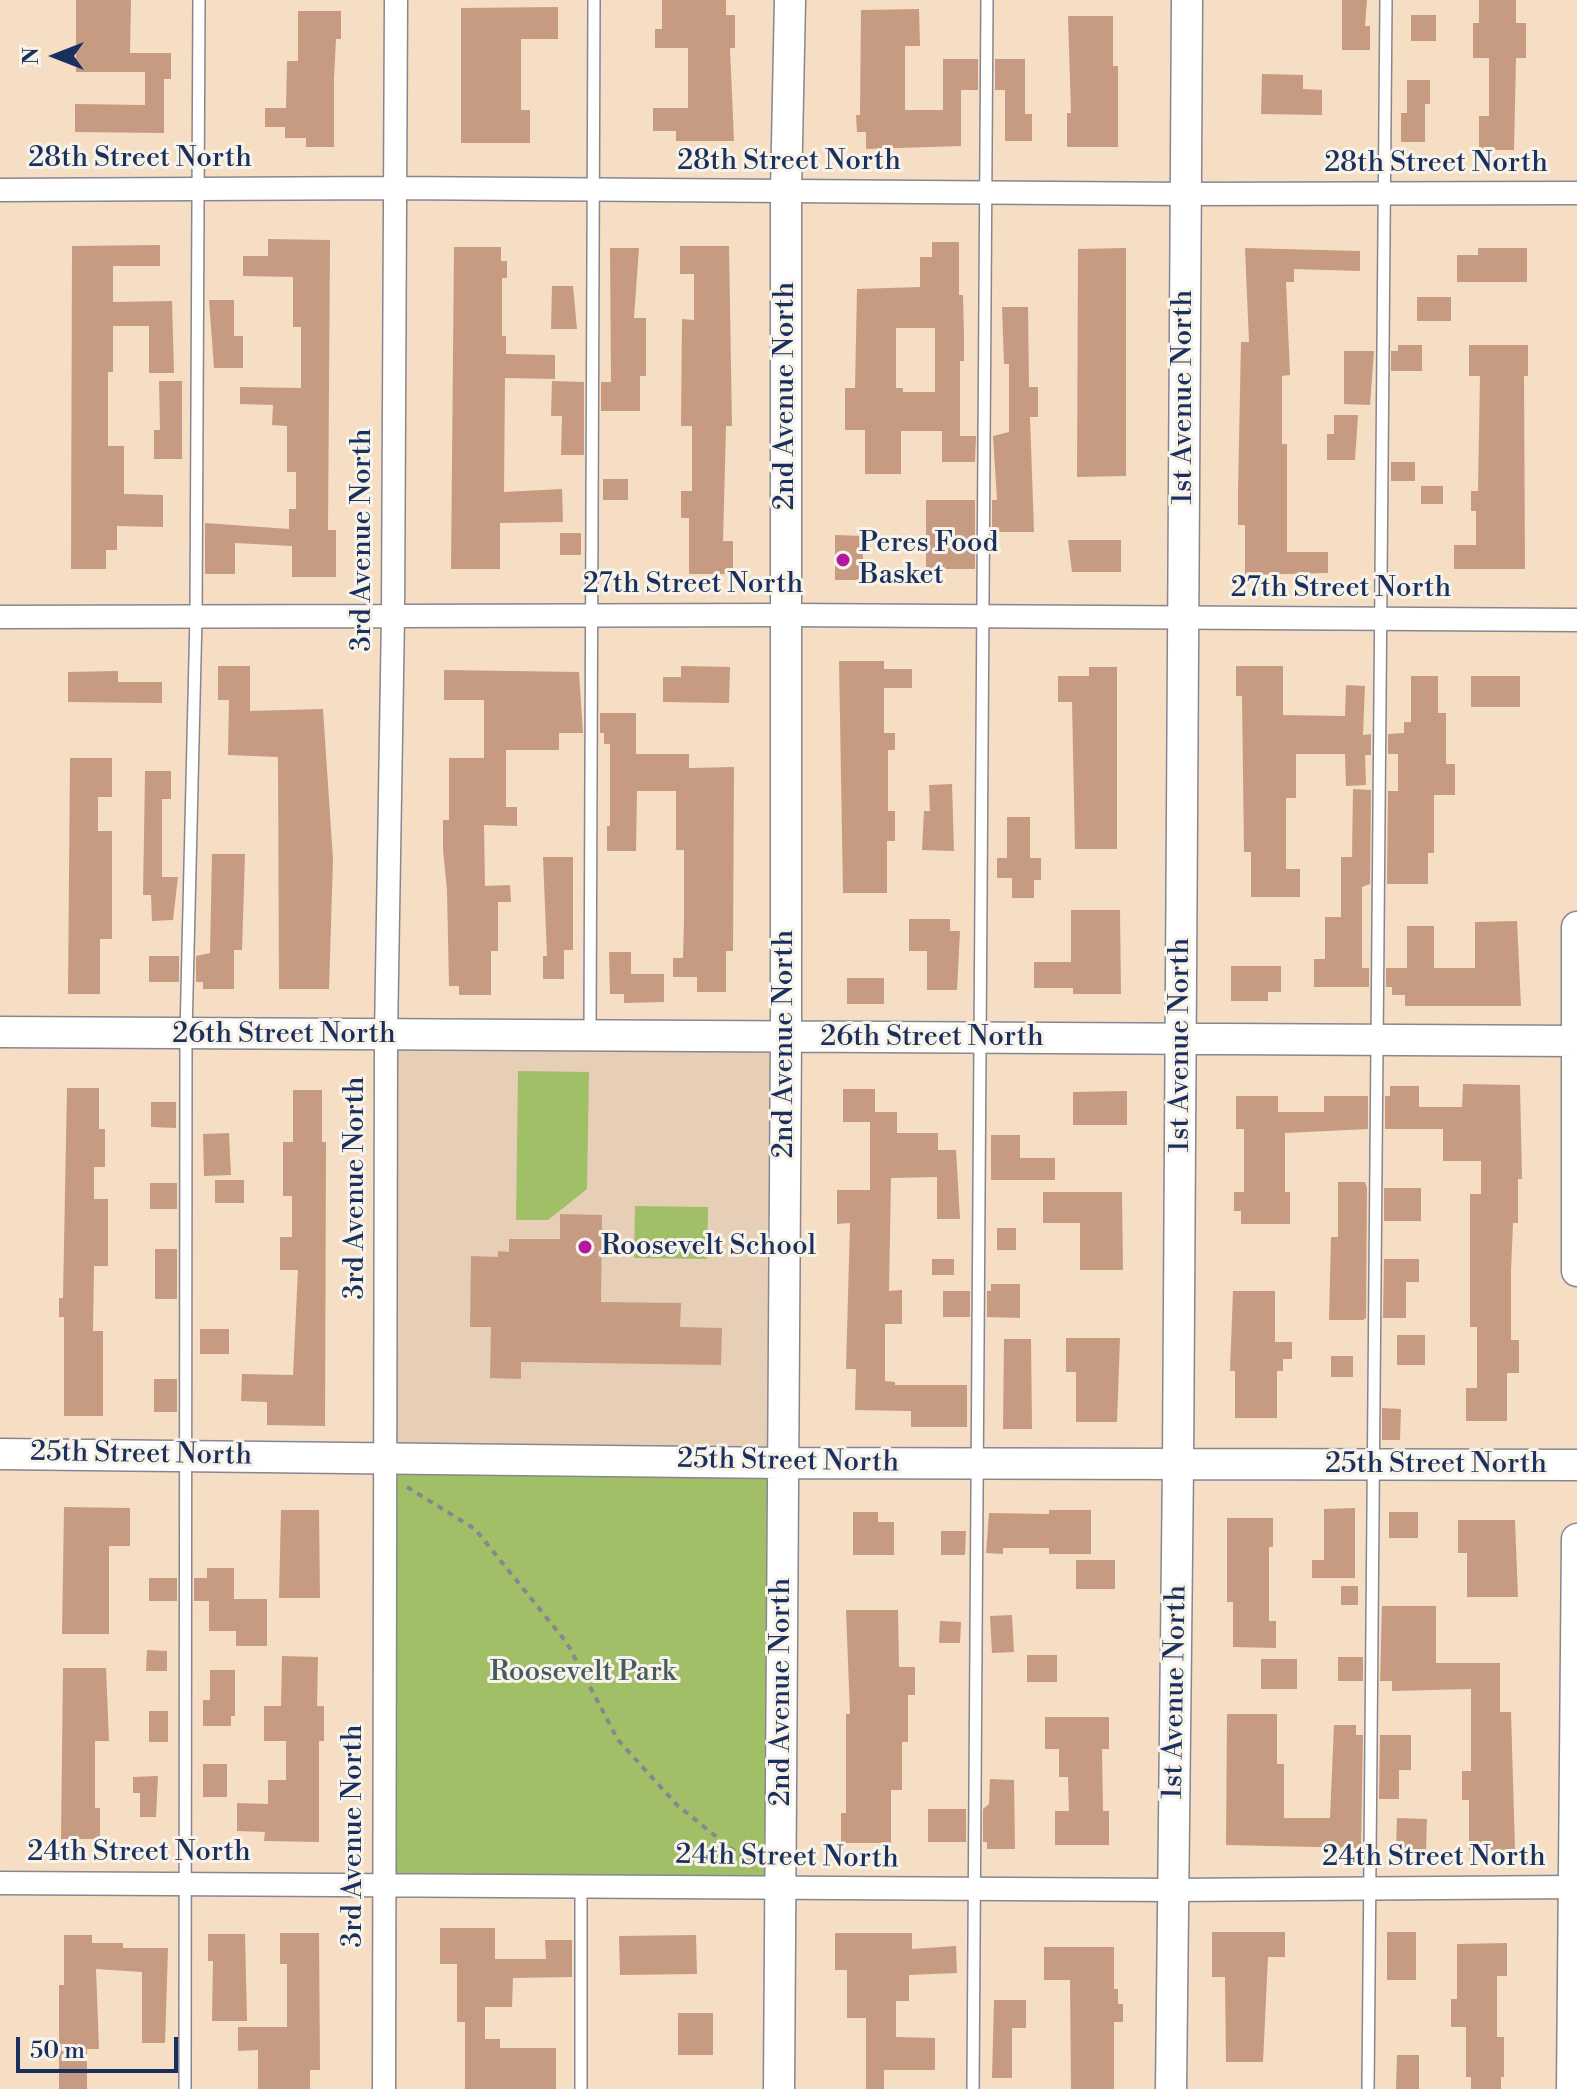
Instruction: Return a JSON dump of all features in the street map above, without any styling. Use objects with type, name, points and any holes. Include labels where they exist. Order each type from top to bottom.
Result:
[{"type":"main road","name":"2nd Avenue North","points":[[779,2089],[786,1037],[786,192],[790,0]]},
{"type":"main road","name":"1st Avenue North","points":[[1171,2089],[1187,0]]},
{"type":"main road","points":[[1577,927],[1577,1271]]},
{"type":"main road","name":"26th Street North","points":[[0,1032],[1576,1041]]},
{"type":"main road","name":"25th Street North","points":[[0,1454],[782,1463],[1577,1465]]},
{"type":"main road","points":[[1572,2089],[1577,1539]]},
{"type":"street","name":"3rd Avenue North","points":[[384,2089],[386,1035],[393,615],[396,0]]},
{"type":"street","name":"28th Street North","points":[[0,190],[394,188],[1185,194],[1577,193]]},
{"type":"street","name":"27th Street North","points":[[0,617],[786,615],[1577,620]]},
{"type":"street","name":"24th Street North","points":[[0,1883],[1173,1890],[1573,1887]]},
{"type":"lane","points":[[185,2089],[186,1034],[196,616],[199,0]]},
{"type":"lane","points":[[590,1036],[594,0]]},
{"type":"lane","points":[[973,2089],[987,0]]},
{"type":"lane","points":[[1368,2089],[1386,0]]},
{"type":"lane","points":[[581,1886],[581,2089]]},
{"type":"path","points":[[385,1458],[410,1491],[475,1529],[517,1577],[567,1643],[618,1740],[677,1805],[781,1888]]},
{"type":"shaded area","name":"Roosevelt School","points":[[386,1035],[786,1037],[782,1463],[385,1458]]},
{"type":"green space","points":[[518,1071],[589,1072],[587,1189],[548,1220],[516,1220]]},
{"type":"green space","points":[[635,1206],[708,1207],[707,1259],[634,1258]]},
{"type":"green space","name":"Roosevelt Park","points":[[385,1458],[782,1463],[781,1888],[384,1883]]},
{"type":"building","points":[[76,0],[131,0],[130,53],[171,53],[171,79],[164,79],[164,133],[75,132],[75,104],[145,105],[145,72],[76,72]]},
{"type":"building","points":[[662,0],[726,0],[726,15],[735,15],[735,48],[730,48],[734,141],[676,141],[676,131],[653,131],[653,108],[688,108],[688,48],[655,48],[655,29],[662,29]]},
{"type":"building","points":[[1342,0],[1367,0],[1365,26],[1370,26],[1370,50],[1342,50]]},
{"type":"building","points":[[1479,0],[1516,0],[1516,23],[1526,23],[1526,58],[1516,58],[1514,150],[1479,150],[1479,116],[1489,116],[1489,58],[1473,58],[1473,23],[1479,23]]},
{"type":"building","points":[[558,7],[558,39],[521,39],[521,110],[530,110],[530,143],[461,143],[461,8]]},
{"type":"building","points":[[919,9],[920,46],[905,46],[905,110],[943,110],[943,59],[978,59],[978,90],[961,90],[961,146],[866,149],[866,132],[857,132],[856,115],[860,115],[861,10]]},
{"type":"building","points":[[298,11],[341,11],[341,39],[336,39],[334,147],[306,147],[306,138],[285,138],[285,127],[265,127],[265,108],[286,108],[287,61],[298,61]]},
{"type":"building","points":[[1411,15],[1436,15],[1436,41],[1411,41]]},
{"type":"building","points":[[1068,16],[1113,16],[1113,66],[1118,66],[1118,147],[1067,147],[1067,113],[1071,113]]},
{"type":"building","points":[[995,59],[1025,59],[1025,114],[1032,114],[1032,141],[1005,141],[1005,90],[995,90]]},
{"type":"building","points":[[1262,74],[1303,75],[1303,89],[1322,90],[1322,115],[1261,114]]},
{"type":"building","points":[[1407,80],[1430,80],[1430,104],[1425,104],[1425,142],[1401,142],[1401,113],[1407,113]]},
{"type":"building","points":[[268,239],[330,240],[328,530],[336,530],[336,577],[292,577],[292,546],[235,543],[235,574],[205,574],[205,523],[289,529],[289,509],[296,509],[296,472],[287,472],[287,426],[272,425],[273,405],[240,404],[240,387],[301,388],[301,327],[293,327],[293,277],[243,276],[243,256],[268,256]]},
{"type":"building","points":[[932,242],[959,242],[959,295],[963,295],[964,336],[964,361],[960,361],[960,436],[976,436],[975,462],[942,462],[942,431],[901,431],[901,474],[865,474],[865,430],[845,430],[845,388],[855,388],[857,289],[920,287],[920,257],[932,257]],"holes":[[[896,328],[935,328],[935,392],[903,392],[903,388],[896,388]]]},
{"type":"building","points":[[160,245],[160,266],[113,266],[113,302],[172,301],[174,373],[149,373],[149,326],[113,326],[113,372],[108,372],[108,446],[124,446],[124,494],[163,495],[163,527],[117,526],[117,550],[106,550],[106,569],[71,569],[72,246]]},
{"type":"building","points":[[680,246],[729,246],[732,426],[726,426],[723,541],[733,541],[733,574],[689,574],[689,518],[681,518],[681,491],[692,491],[692,426],[681,426],[682,319],[694,320],[694,274],[680,274]]},
{"type":"building","points":[[454,247],[501,247],[501,261],[507,261],[507,278],[502,278],[502,336],[506,336],[506,354],[555,355],[555,379],[505,378],[504,492],[562,489],[563,522],[500,523],[500,569],[451,569]]},
{"type":"building","points":[[610,248],[639,248],[634,318],[646,318],[646,376],[640,376],[640,411],[601,411],[601,382],[611,382]]},
{"type":"building","points":[[1126,248],[1126,476],[1077,477],[1078,249]]},
{"type":"building","points":[[1245,248],[1360,251],[1360,271],[1294,269],[1294,282],[1286,282],[1290,375],[1282,376],[1282,444],[1287,444],[1287,552],[1328,552],[1328,573],[1245,575],[1245,525],[1238,525],[1238,491],[1241,342],[1249,342]]},
{"type":"building","points":[[1478,248],[1527,248],[1527,282],[1457,282],[1457,255],[1478,255]]},
{"type":"building","points":[[552,286],[573,286],[577,329],[551,329]]},
{"type":"building","points":[[1417,297],[1451,297],[1451,321],[1417,321]]},
{"type":"building","points":[[209,300],[234,300],[234,336],[243,336],[243,368],[214,368]]},
{"type":"building","points":[[1002,307],[1028,307],[1029,387],[1038,387],[1038,417],[1030,417],[1034,532],[992,532],[992,500],[997,500],[993,436],[1009,432],[1009,364],[1004,364]]},
{"type":"building","points":[[1398,345],[1422,345],[1422,371],[1391,371],[1391,351],[1398,351]]},
{"type":"building","points":[[1469,345],[1528,345],[1528,376],[1524,376],[1525,569],[1454,569],[1454,545],[1476,545],[1476,511],[1471,511],[1471,491],[1478,491],[1480,376],[1469,376]]},
{"type":"building","points":[[1344,351],[1374,351],[1370,405],[1344,404]]},
{"type":"building","points":[[159,381],[182,381],[182,459],[154,459],[154,430],[160,430]]},
{"type":"building","points":[[552,381],[584,382],[584,455],[561,455],[562,416],[551,416]]},
{"type":"building","points":[[1334,415],[1358,415],[1355,460],[1327,460],[1327,434],[1334,434]]},
{"type":"building","points":[[1391,462],[1415,462],[1415,481],[1391,481]]},
{"type":"building","points":[[603,479],[628,479],[628,500],[603,500]]},
{"type":"building","points":[[1421,486],[1443,486],[1443,504],[1421,504]]},
{"type":"building","points":[[926,500],[975,500],[975,569],[926,569]]},
{"type":"building","points":[[560,533],[581,533],[581,555],[560,555]]},
{"type":"building","points":[[835,535],[863,536],[863,580],[835,580]]},
{"type":"building","points":[[1068,540],[1121,540],[1121,572],[1072,572]]},
{"type":"building","points":[[839,661],[884,661],[884,669],[912,669],[912,688],[884,688],[884,733],[895,733],[895,750],[888,750],[888,811],[895,811],[895,841],[887,841],[887,893],[843,893]]},
{"type":"building","points":[[218,666],[250,666],[250,711],[323,709],[333,860],[329,989],[279,989],[278,757],[228,755],[229,700],[218,700]]},
{"type":"building","points":[[681,666],[730,667],[729,703],[663,702],[663,677],[681,677]]},
{"type":"building","points":[[1236,666],[1283,666],[1283,715],[1345,716],[1346,685],[1365,686],[1363,735],[1371,734],[1371,755],[1365,755],[1366,785],[1346,786],[1345,754],[1296,754],[1296,798],[1286,798],[1286,869],[1300,869],[1300,897],[1251,897],[1251,852],[1244,852],[1242,696],[1236,696]]},
{"type":"building","points":[[1089,667],[1117,667],[1117,849],[1075,849],[1072,702],[1058,702],[1058,676],[1089,676]]},
{"type":"building","points":[[444,670],[579,672],[583,733],[559,733],[559,750],[506,750],[506,807],[517,807],[517,826],[484,825],[485,886],[510,885],[511,902],[498,902],[498,951],[491,951],[491,995],[459,995],[459,986],[449,986],[443,820],[449,820],[449,758],[484,758],[484,700],[444,700]]},
{"type":"building","points":[[118,671],[118,682],[162,682],[162,703],[68,702],[68,672]]},
{"type":"building","points":[[1411,676],[1438,676],[1438,713],[1446,713],[1446,764],[1455,764],[1455,795],[1434,795],[1434,853],[1428,853],[1428,884],[1387,884],[1388,791],[1398,791],[1398,754],[1388,754],[1388,734],[1404,733],[1404,722],[1411,722]]},
{"type":"building","points":[[1471,676],[1520,676],[1520,707],[1471,707]]},
{"type":"building","points":[[600,713],[636,713],[636,754],[689,754],[689,768],[734,767],[733,951],[726,951],[726,992],[697,992],[697,977],[673,977],[673,958],[683,958],[684,920],[684,850],[676,850],[676,791],[637,791],[636,851],[607,851],[610,744],[604,744],[604,733],[600,733]]},
{"type":"building","points":[[70,758],[112,758],[112,797],[98,797],[98,831],[112,831],[112,939],[100,939],[100,994],[68,994]]},
{"type":"building","points":[[145,771],[171,771],[171,799],[162,799],[162,877],[178,877],[173,920],[152,921],[151,895],[143,895]]},
{"type":"building","points":[[952,784],[954,851],[922,850],[924,811],[930,811],[929,785]]},
{"type":"building","points":[[1353,789],[1371,790],[1370,884],[1362,887],[1362,968],[1369,968],[1369,987],[1314,987],[1314,959],[1325,959],[1325,917],[1341,917],[1341,857],[1352,857]]},
{"type":"building","points":[[1007,817],[1030,817],[1030,858],[1041,858],[1041,880],[1034,880],[1034,898],[1012,898],[1012,878],[997,878],[997,858],[1007,858]]},
{"type":"building","points":[[212,854],[245,854],[242,950],[234,950],[234,989],[203,989],[203,982],[196,982],[196,956],[210,953]]},
{"type":"building","points":[[543,857],[573,857],[573,950],[564,950],[564,979],[543,979],[543,956],[547,956]]},
{"type":"building","points":[[1071,910],[1120,910],[1121,994],[1073,994],[1073,988],[1034,988],[1034,962],[1071,962]]},
{"type":"building","points":[[909,919],[950,919],[950,931],[960,931],[957,990],[927,990],[927,951],[909,951]]},
{"type":"building","points":[[1517,921],[1521,1006],[1405,1006],[1405,995],[1392,995],[1392,987],[1386,987],[1386,968],[1407,968],[1407,926],[1434,926],[1434,968],[1475,968],[1475,922]]},
{"type":"building","points":[[609,952],[631,952],[631,974],[664,974],[664,1002],[624,1003],[624,994],[610,994]]},
{"type":"building","points":[[149,956],[179,956],[179,982],[149,982]]},
{"type":"building","points":[[1231,966],[1281,966],[1281,992],[1268,992],[1268,1001],[1231,1001]]},
{"type":"building","points":[[847,978],[884,978],[884,1004],[847,1004]]},
{"type":"building","points":[[1463,1084],[1520,1085],[1522,1179],[1518,1179],[1518,1223],[1513,1223],[1511,1271],[1511,1340],[1519,1340],[1519,1373],[1507,1373],[1507,1421],[1466,1421],[1466,1388],[1477,1388],[1477,1327],[1470,1327],[1470,1194],[1481,1194],[1481,1161],[1443,1161],[1443,1129],[1385,1129],[1385,1096],[1390,1096],[1390,1086],[1419,1086],[1419,1107],[1462,1107]]},
{"type":"building","points":[[67,1088],[99,1088],[99,1129],[105,1129],[105,1167],[94,1167],[94,1199],[108,1199],[108,1266],[94,1266],[93,1331],[103,1331],[103,1416],[64,1416],[64,1317],[59,1317],[59,1298],[63,1298]]},
{"type":"building","points":[[843,1089],[875,1089],[875,1112],[897,1112],[897,1133],[938,1133],[938,1150],[956,1150],[960,1219],[937,1219],[937,1177],[891,1178],[889,1291],[902,1290],[902,1324],[885,1324],[885,1381],[895,1382],[895,1385],[967,1385],[967,1427],[911,1427],[911,1411],[855,1410],[856,1369],[846,1369],[850,1223],[837,1224],[837,1190],[870,1190],[870,1122],[843,1122]]},
{"type":"building","points":[[293,1090],[322,1090],[322,1142],[326,1142],[325,1426],[267,1425],[267,1402],[241,1401],[242,1374],[293,1375],[298,1270],[280,1270],[280,1237],[292,1237],[292,1196],[283,1196],[283,1142],[293,1142]]},
{"type":"building","points":[[1127,1091],[1127,1125],[1073,1125],[1073,1092]]},
{"type":"building","points":[[1236,1096],[1278,1096],[1278,1112],[1324,1112],[1324,1096],[1368,1096],[1368,1129],[1285,1133],[1285,1192],[1290,1192],[1290,1224],[1241,1224],[1241,1211],[1234,1211],[1234,1192],[1244,1192],[1244,1129],[1236,1129]]},
{"type":"building","points":[[151,1102],[176,1102],[176,1128],[151,1127]]},
{"type":"building","points":[[229,1133],[231,1175],[204,1176],[203,1134]]},
{"type":"building","points":[[991,1135],[1020,1135],[1020,1158],[1055,1158],[1055,1180],[991,1180]]},
{"type":"building","points":[[215,1180],[244,1180],[244,1203],[215,1203]]},
{"type":"building","points":[[1338,1182],[1365,1182],[1367,1188],[1366,1318],[1363,1320],[1329,1320],[1331,1237],[1338,1237]]},
{"type":"building","points":[[150,1183],[177,1183],[177,1209],[150,1209]]},
{"type":"building","points":[[1384,1188],[1421,1188],[1421,1221],[1384,1221]]},
{"type":"building","points":[[1043,1192],[1122,1192],[1123,1270],[1080,1270],[1080,1223],[1043,1223]]},
{"type":"building","points":[[560,1214],[602,1215],[601,1302],[681,1303],[680,1327],[722,1328],[721,1365],[521,1362],[521,1379],[490,1378],[491,1327],[470,1327],[471,1256],[498,1257],[498,1251],[509,1252],[509,1239],[560,1239]]},
{"type":"building","points":[[997,1228],[1016,1228],[1016,1250],[997,1250]]},
{"type":"building","points":[[155,1249],[177,1249],[177,1299],[155,1299]]},
{"type":"building","points":[[932,1259],[954,1259],[954,1275],[932,1275]]},
{"type":"building","points":[[1384,1259],[1419,1259],[1419,1282],[1406,1282],[1406,1318],[1383,1318]]},
{"type":"building","points":[[991,1284],[1020,1284],[1020,1318],[987,1317],[987,1291],[991,1291]]},
{"type":"building","points":[[943,1291],[970,1291],[970,1317],[943,1317]]},
{"type":"building","points":[[1233,1291],[1275,1291],[1275,1342],[1292,1342],[1292,1359],[1283,1359],[1283,1371],[1277,1371],[1277,1418],[1235,1418],[1235,1371],[1230,1371]]},
{"type":"building","points":[[200,1329],[229,1329],[229,1354],[200,1354]]},
{"type":"building","points":[[1397,1335],[1425,1335],[1425,1365],[1397,1365]]},
{"type":"building","points":[[1066,1338],[1120,1338],[1117,1422],[1076,1422],[1076,1372],[1066,1372]]},
{"type":"building","points":[[1004,1339],[1031,1339],[1032,1429],[1003,1429]]},
{"type":"building","points":[[1331,1356],[1353,1356],[1353,1377],[1331,1377]]},
{"type":"building","points":[[154,1379],[177,1379],[177,1412],[154,1412]]},
{"type":"building","points":[[1382,1408],[1401,1409],[1400,1440],[1382,1440]]},
{"type":"building","points":[[64,1507],[130,1508],[130,1546],[109,1546],[109,1634],[62,1634]]},
{"type":"building","points":[[1355,1508],[1355,1578],[1312,1578],[1312,1560],[1324,1560],[1324,1509]]},
{"type":"building","points":[[281,1510],[319,1510],[320,1598],[279,1598]]},
{"type":"building","points":[[1049,1510],[1091,1510],[1091,1554],[1049,1554],[1049,1548],[1003,1548],[1003,1554],[986,1553],[989,1513],[1049,1514]]},
{"type":"building","points":[[853,1512],[878,1512],[878,1522],[894,1522],[894,1555],[853,1555]]},
{"type":"building","points":[[1389,1512],[1418,1512],[1418,1538],[1389,1538]]},
{"type":"building","points":[[1227,1518],[1273,1518],[1273,1547],[1269,1547],[1269,1621],[1276,1621],[1276,1648],[1233,1647],[1233,1602],[1227,1602]]},
{"type":"building","points":[[1458,1520],[1515,1520],[1518,1597],[1467,1597],[1467,1553],[1458,1553]]},
{"type":"building","points":[[941,1531],[966,1531],[965,1555],[941,1555]]},
{"type":"building","points":[[1076,1560],[1115,1560],[1115,1589],[1076,1589]]},
{"type":"building","points":[[207,1568],[234,1568],[234,1599],[267,1599],[267,1646],[236,1646],[236,1631],[209,1631],[209,1601],[194,1601],[194,1578],[207,1578]]},
{"type":"building","points":[[149,1578],[177,1578],[177,1601],[149,1601]]},
{"type":"building","points":[[1341,1586],[1358,1586],[1358,1605],[1341,1605]]},
{"type":"building","points":[[1382,1606],[1436,1606],[1436,1663],[1500,1663],[1500,1712],[1511,1712],[1515,1850],[1469,1850],[1469,1800],[1462,1800],[1462,1771],[1471,1771],[1471,1689],[1392,1691],[1392,1681],[1380,1681]]},
{"type":"building","points":[[846,1610],[898,1610],[899,1667],[915,1667],[915,1695],[908,1695],[908,1742],[902,1742],[902,1790],[891,1790],[891,1843],[841,1843],[841,1813],[846,1813],[846,1714],[850,1714]]},
{"type":"building","points":[[1012,1615],[1014,1652],[992,1653],[990,1616]]},
{"type":"building","points":[[940,1621],[961,1622],[960,1643],[939,1643]]},
{"type":"building","points":[[147,1650],[167,1651],[167,1671],[146,1671]]},
{"type":"building","points":[[1027,1655],[1057,1655],[1057,1682],[1027,1682]]},
{"type":"building","points":[[282,1656],[318,1657],[317,1706],[324,1706],[324,1741],[319,1741],[319,1842],[264,1841],[265,1832],[237,1831],[237,1803],[268,1804],[268,1780],[286,1780],[286,1741],[264,1741],[264,1706],[281,1706]]},
{"type":"building","points":[[1338,1657],[1363,1657],[1363,1681],[1338,1681]]},
{"type":"building","points":[[1261,1659],[1297,1659],[1297,1689],[1261,1689]]},
{"type":"building","points":[[63,1668],[106,1668],[109,1741],[95,1741],[95,1808],[100,1808],[100,1839],[61,1839]]},
{"type":"building","points":[[210,1670],[235,1670],[235,1716],[231,1716],[231,1726],[203,1726],[203,1700],[210,1700]]},
{"type":"building","points":[[149,1711],[168,1711],[168,1742],[149,1742]]},
{"type":"building","points":[[1227,1714],[1277,1714],[1277,1764],[1284,1764],[1284,1818],[1330,1818],[1334,1725],[1356,1725],[1356,1735],[1363,1735],[1361,1848],[1226,1845]]},
{"type":"building","points":[[1045,1717],[1109,1717],[1109,1749],[1102,1749],[1103,1811],[1109,1811],[1109,1845],[1055,1845],[1055,1811],[1069,1811],[1068,1777],[1059,1777],[1059,1749],[1045,1749]]},
{"type":"building","points":[[1380,1735],[1411,1735],[1411,1770],[1399,1770],[1399,1799],[1379,1799]]},
{"type":"building","points":[[203,1764],[227,1764],[227,1797],[203,1797]]},
{"type":"building","points":[[158,1776],[156,1817],[140,1817],[140,1793],[133,1793],[133,1777]]},
{"type":"building","points":[[990,1779],[1014,1780],[1015,1849],[987,1849],[987,1842],[983,1842],[983,1809],[989,1804]]},
{"type":"building","points":[[928,1809],[966,1809],[966,1842],[928,1842]]},
{"type":"building","points":[[1397,1818],[1427,1819],[1426,1852],[1396,1851]]},
{"type":"building","points":[[440,1928],[495,1928],[495,1959],[546,1959],[545,1940],[572,1940],[572,1977],[513,1978],[512,2007],[485,2007],[485,2039],[500,2039],[500,2048],[556,2048],[556,2089],[465,2089],[465,2022],[457,2022],[457,1964],[440,1964]]},
{"type":"building","points":[[1212,1932],[1285,1932],[1285,1957],[1268,1957],[1263,2062],[1226,2062],[1225,1977],[1212,1977]]},
{"type":"building","points":[[1387,1932],[1416,1932],[1416,1980],[1387,1980]]},
{"type":"building","points":[[280,1933],[319,1933],[320,2070],[310,2070],[310,2089],[258,2089],[258,2050],[238,2051],[238,2027],[287,2027],[287,1964],[280,1964]]},
{"type":"building","points":[[835,1933],[912,1933],[912,1949],[956,1946],[957,1973],[909,1975],[909,2001],[896,2001],[896,2037],[935,2038],[935,2070],[884,2070],[884,2089],[866,2089],[866,2018],[847,2018],[847,1970],[835,1970]]},
{"type":"building","points":[[208,1934],[245,1934],[247,2021],[212,2021],[213,1961],[208,1961]]},
{"type":"building","points":[[64,1935],[92,1935],[92,1943],[123,1943],[123,1948],[168,1948],[165,2043],[142,2043],[142,1972],[96,1969],[99,2049],[87,2049],[87,2089],[59,2089],[59,1985],[64,1985]]},
{"type":"building","points":[[696,1935],[697,1974],[620,1975],[619,1936]]},
{"type":"building","points":[[1507,1943],[1507,1976],[1497,1976],[1497,2037],[1504,2037],[1504,2077],[1501,2077],[1501,2089],[1471,2089],[1471,2077],[1466,2077],[1466,2027],[1451,2027],[1451,1999],[1457,1999],[1457,1944]]},
{"type":"building","points":[[1044,1947],[1114,1947],[1114,1989],[1118,1989],[1118,2004],[1123,2004],[1123,2022],[1114,2022],[1114,2089],[1071,2089],[1070,1980],[1044,1980]]},
{"type":"building","points":[[994,2000],[1026,2000],[1026,2028],[1012,2028],[1012,2078],[992,2078]]},
{"type":"building","points":[[678,2013],[713,2013],[713,2055],[678,2055]]},
{"type":"building","points":[[1397,2055],[1419,2055],[1419,2089],[1396,2089]]},
{"type":"place","name":"Peres Food Basket","points":[[843,560]]},
{"type":"place","name":"Roosevelt School","points":[[585,1247]]}]
